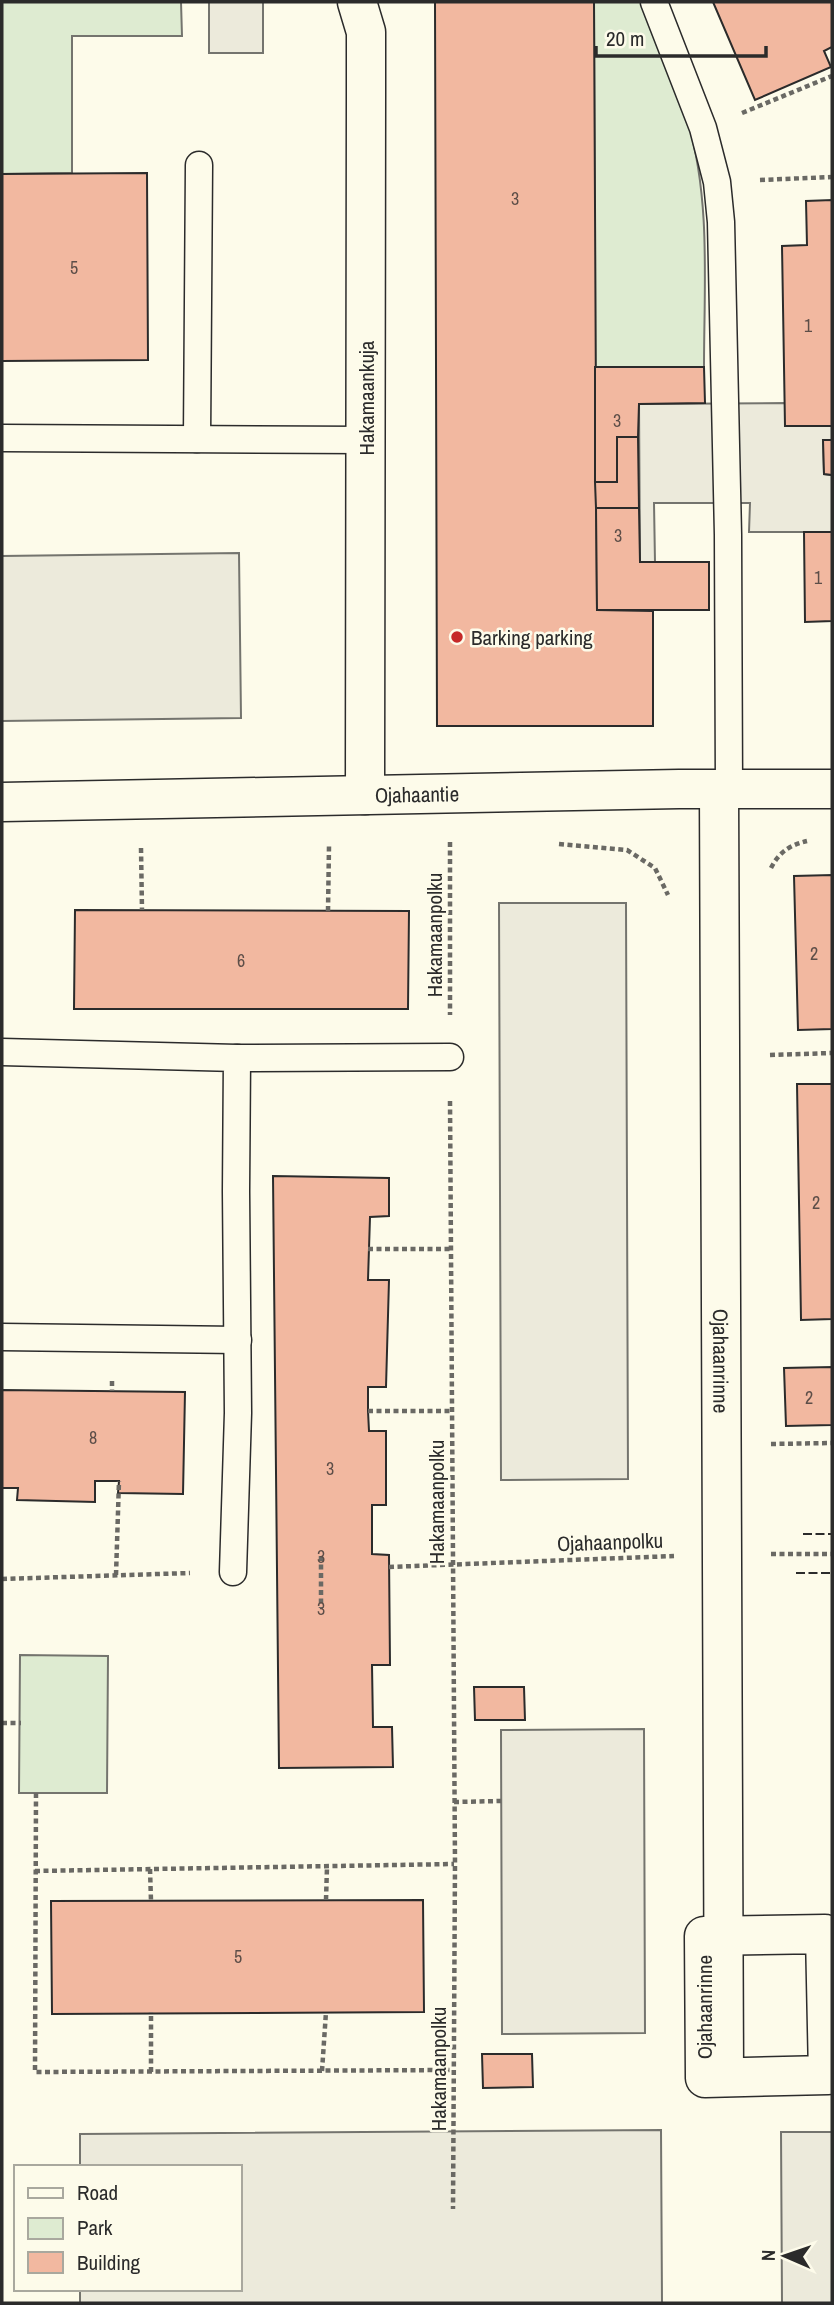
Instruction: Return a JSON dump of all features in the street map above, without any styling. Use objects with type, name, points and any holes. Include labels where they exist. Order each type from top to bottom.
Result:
[{"type":"street","name":"Hakamaankuja","points":[[358,2],[366,32],[365,795]]},
{"type":"street","name":"Ojahaanrinne","points":[[722,1935],[825,1934],[828,2075],[724,2077],[722,1935],[720,1554],[724,789]]},
{"type":"street","name":"Ojahaantie","points":[[2,802],[832,789]]},
{"type":"lane","points":[[654,2],[703,128],[717,182],[722,222],[726,404],[724,789]]},
{"type":"lane","points":[[197,439],[199,165]]},
{"type":"lane","points":[[2,438],[366,440]]},
{"type":"lane","points":[[2,1052],[237,1058],[450,1057]]},
{"type":"lane","points":[[233,1572],[238,1413],[237,1058]]},
{"type":"lane","points":[[2,1337],[238,1340]]},
{"type":"path","points":[[703,128],[832,76]]},
{"type":"path","points":[[717,182],[832,177]]},
{"type":"path","name":"Hakamaanpolku","points":[[450,794],[455,1864],[453,2210]]},
{"type":"path","points":[[553,844],[627,850],[654,868],[668,892],[670,902]]},
{"type":"path","points":[[328,911],[329,846]]},
{"type":"path","points":[[141,848],[142,910]]},
{"type":"path","points":[[760,1055],[832,1053]]},
{"type":"path","points":[[369,1249],[451,1249]]},
{"type":"path","points":[[369,1411],[451,1411]]},
{"type":"path","points":[[771,1444],[832,1443]]},
{"type":"path","points":[[116,1575],[119,1481]]},
{"type":"path","name":"Ojahaanpolku","points":[[388,1567],[720,1554],[832,1554]]},
{"type":"path","points":[[321,1556],[321,1608]]},
{"type":"path","points":[[2,1578],[233,1572]]},
{"type":"path","points":[[2,1723],[21,1723]]},
{"type":"path","points":[[36,1793],[35,2073],[453,2070]]},
{"type":"path","points":[[454,1802],[501,1801]]},
{"type":"path","points":[[35,1871],[455,1864]]},
{"type":"path","points":[[326,1900],[327,1867]]},
{"type":"path","points":[[150,1869],[151,1901]]},
{"type":"path","points":[[151,2012],[151,2072]]},
{"type":"path","points":[[322,2071],[326,2012]]},
{"type":"green space","points":[[2,2],[181,2],[182,36],[72,36],[72,173],[2,174]]},
{"type":"green space","points":[[594,2],[643,2],[688,122],[703,213],[704,367],[595,367]]},
{"type":"green space","points":[[20,1655],[108,1656],[107,1793],[19,1793]]},
{"type":"shaded area","points":[[209,2],[263,2],[263,53],[209,53]]},
{"type":"shaded area","points":[[786,403],[785,426],[832,426],[832,440],[823,440],[824,474],[832,475],[832,532],[749,532],[750,503],[654,503],[655,562],[640,562],[639,404]]},
{"type":"shaded area","points":[[239,553],[241,718],[2,721],[2,556]]},
{"type":"shaded area","points":[[499,903],[626,903],[628,1479],[501,1480]]},
{"type":"shaded area","points":[[644,1729],[645,2033],[502,2034],[501,1730]]},
{"type":"shaded area","points":[[661,2130],[662,2303],[80,2303],[80,2291],[242,2291],[242,2165],[80,2165],[80,2134]]},
{"type":"shaded area","points":[[781,2132],[832,2132],[832,2303],[782,2303]]},
{"type":"building","points":[[435,2],[594,2],[597,610],[653,611],[653,726],[437,726]]},
{"type":"building","points":[[713,2],[832,2],[832,47],[824,51],[831,67],[755,100]]},
{"type":"building","points":[[147,173],[148,360],[2,361],[2,174]]},
{"type":"building","points":[[832,200],[832,426],[785,426],[782,246],[807,245],[806,201]]},
{"type":"building","points":[[595,367],[704,367],[705,403],[639,404],[638,437],[617,437],[617,482],[595,482]]},
{"type":"building","points":[[617,437],[638,437],[639,508],[596,508],[595,482],[617,482]]},
{"type":"building","points":[[823,440],[832,440],[832,475],[824,474]]},
{"type":"building","points":[[596,508],[639,508],[640,562],[709,562],[709,610],[597,610]]},
{"type":"building","points":[[804,532],[832,532],[832,621],[805,622]]},
{"type":"building","points":[[832,875],[832,1029],[798,1030],[794,876]]},
{"type":"building","points":[[75,910],[409,911],[408,1009],[74,1009]]},
{"type":"building","points":[[797,1084],[832,1084],[832,1319],[801,1320]]},
{"type":"building","points":[[273,1176],[389,1178],[389,1216],[370,1217],[368,1280],[389,1280],[386,1387],[368,1387],[368,1411],[369,1431],[386,1431],[386,1505],[372,1505],[372,1554],[389,1555],[390,1665],[372,1665],[373,1727],[392,1727],[393,1767],[279,1768]]},
{"type":"building","points":[[832,1367],[832,1425],[786,1426],[784,1368]]},
{"type":"building","points":[[2,1390],[185,1392],[183,1494],[118,1493],[119,1481],[95,1481],[95,1502],[17,1500],[18,1488],[2,1488]]},
{"type":"building","points":[[474,1687],[524,1687],[525,1720],[475,1720]]},
{"type":"building","points":[[423,1900],[424,2012],[52,2014],[51,1901]]},
{"type":"building","points":[[482,2054],[532,2054],[533,2087],[483,2088]]},
{"type":"fence","points":[[803,1534],[832,1534]]},
{"type":"fence","points":[[796,1573],[832,1573]]},
{"type":"place","name":"Barking parking","points":[[457,637]]}]
